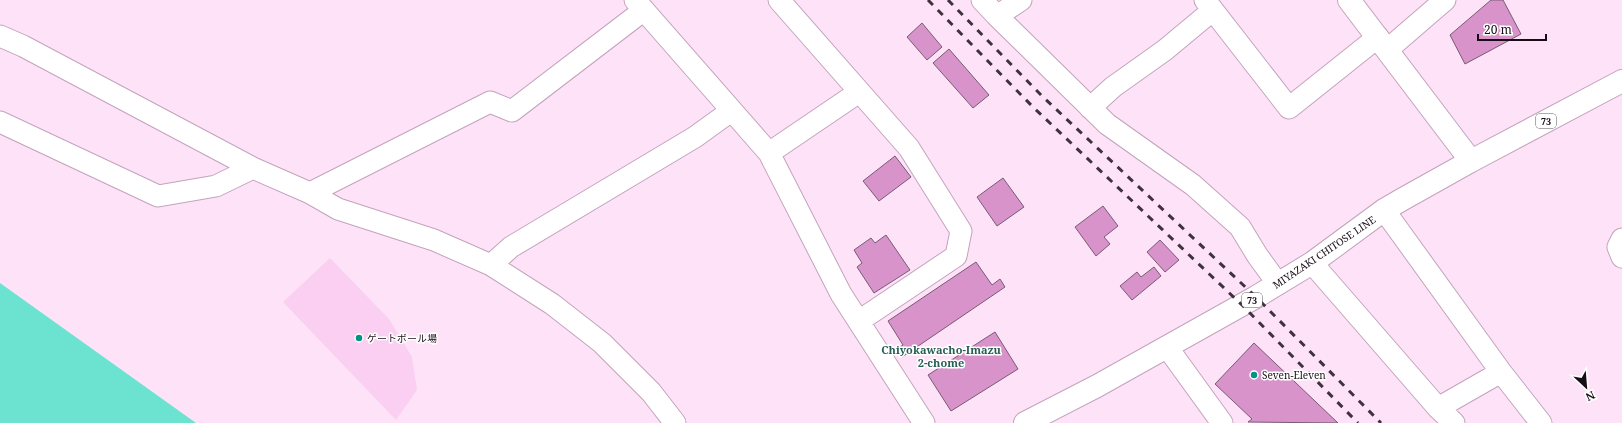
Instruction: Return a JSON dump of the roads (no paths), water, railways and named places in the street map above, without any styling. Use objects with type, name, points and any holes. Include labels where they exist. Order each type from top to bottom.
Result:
[{"type":"main road","points":[[1349,0],[1471,161]]},
{"type":"main road","name":"MIYAZAKI CHITOSE LINE","points":[[1025,423],[1256,298],[1312,263],[1384,210],[1471,161],[1622,81]]},
{"type":"street","points":[[779,0],[909,148],[961,231],[956,256],[859,321]]},
{"type":"street","points":[[982,0],[1107,124],[1192,185],[1240,227],[1257,255],[1278,284]]},
{"type":"street","points":[[997,16],[1021,0]]},
{"type":"street","points":[[1090,108],[1113,87],[1165,50],[1209,5],[1289,108],[1445,0]]},
{"type":"street","points":[[310,193],[490,102],[512,111],[639,5],[769,153],[841,294],[924,423]]},
{"type":"street","points":[[0,36],[23,46],[253,168],[310,193],[338,209],[434,240],[491,265],[552,304],[602,343],[651,392],[675,423]]},
{"type":"street","points":[[769,153],[859,92]]},
{"type":"street","points":[[491,265],[511,247],[695,137],[731,111]]},
{"type":"street","points":[[0,122],[158,196],[216,186],[253,168]]},
{"type":"street","points":[[1384,210],[1501,372],[1541,423]]},
{"type":"street","points":[[1622,238],[1618,247],[1622,257]]},
{"type":"street","points":[[1312,263],[1438,408],[1454,423]]},
{"type":"street","points":[[1167,347],[1222,423]]},
{"type":"street","points":[[1438,408],[1501,372]]},
{"type":"railway","points":[[928,0],[1033,107],[1242,305],[1358,423]]},
{"type":"railway","points":[[948,0],[1042,96],[1256,297],[1381,423]]},
{"type":"place","name":"ゲートボール場","points":[[359,338]]},
{"type":"place","name":"Seven-Eleven","points":[[1254,375]]},
{"type":"district","name":"Chiyokawacho-Imazu 2-chome","points":[[941,355]]}]
